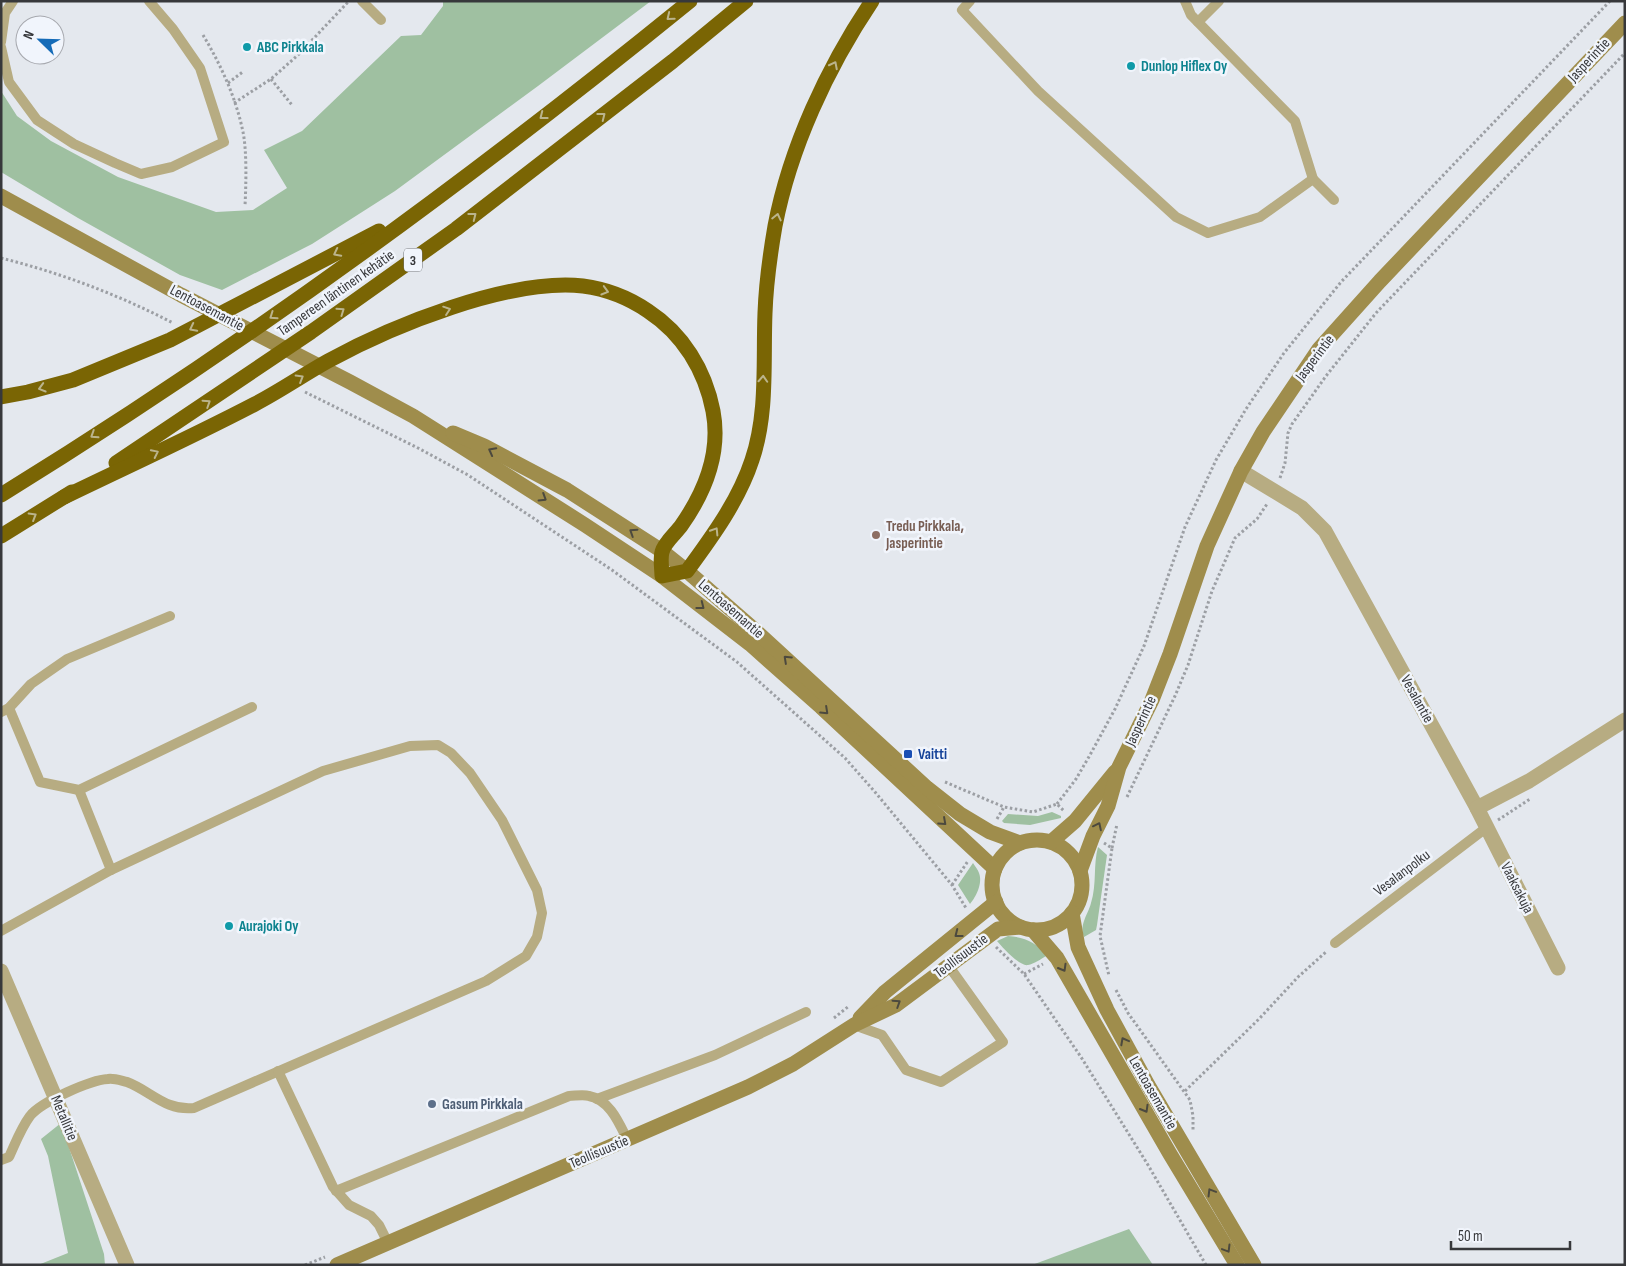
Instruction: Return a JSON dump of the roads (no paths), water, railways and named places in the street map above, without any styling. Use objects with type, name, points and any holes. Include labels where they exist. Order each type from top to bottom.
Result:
[{"type":"highway","name":"Tampereen läntinen kehätie","points":[[1,494],[197,368],[427,206],[690,1]]},
{"type":"highway","name":"Tampereen läntinen kehätie","points":[[1,536],[64,497],[237,383],[456,229],[673,61],[746,1]]},
{"type":"highway","points":[[64,497],[256,404],[328,361],[371,339],[409,323],[478,300],[524,289],[554,285],[582,286],[604,290],[625,298],[662,320],[679,337],[690,354],[709,394],[715,436],[707,479],[687,517],[662,551],[662,576],[687,570],[710,539],[733,501],[752,460],[760,422],[764,380],[765,311],[769,270],[775,227],[784,188],[797,150],[833,65],[872,1]]},
{"type":"highway","points":[[1,397],[72,380],[170,340],[427,206]]},
{"type":"main road","name":"Jasperintie","points":[[1080,871],[1093,836],[1108,806],[1119,767],[1152,700],[1170,654],[1207,546],[1241,471],[1263,432],[1319,349],[1380,281],[1625,23]]},
{"type":"main road","name":"Lentoasemantie","points":[[2,197],[181,295],[413,416],[586,525],[662,576],[750,644],[821,707],[995,869]]},
{"type":"main road","name":"Lentoasemantie","points":[[413,416],[484,446],[567,490],[662,551],[687,570],[758,633],[927,788],[960,814],[990,832],[1020,843]]},
{"type":"main road","name":"Jasperintie","points":[[1051,842],[1075,821],[1119,767]]},
{"type":"main road","points":[[1030,840],[1051,842],[1064,848],[1074,858],[1082,880],[1080,897],[1072,913],[1062,923],[1048,929],[1026,928],[1010,921],[1001,912],[992,892],[992,880],[995,869],[1009,849],[1020,843],[1030,840]]},
{"type":"main road","name":"Teollisuustie","points":[[854,1025],[885,992],[996,902]]},
{"type":"main road","name":"Lentoasemantie","points":[[1072,913],[1078,948],[1107,1010],[1148,1085],[1254,1265]]},
{"type":"main road","name":"Lentoasemantie","points":[[1026,928],[1057,958],[1170,1154],[1237,1265]]},
{"type":"main road","name":"Teollisuustie","points":[[334,1260],[388,1243],[748,1087],[793,1064],[854,1025],[896,1005],[998,929],[1026,928]]},
{"type":"street","name":"Vesalantie","points":[[1241,471],[1302,508],[1325,531],[1477,808]]},
{"type":"street","points":[[1477,808],[1529,781],[1625,720]]},
{"type":"street","name":"Vaaksakuja","points":[[1477,808],[1558,968]]},
{"type":"street","name":"Metallitie","points":[[1,971],[127,1265]]},
{"type":"lane","points":[[1,42],[5,13],[13,1]]},
{"type":"lane","points":[[1,47],[9,82],[38,120],[74,144],[141,174],[172,167],[224,142],[200,68],[173,29],[149,1]]},
{"type":"lane","points":[[362,1],[381,20]]},
{"type":"lane","points":[[970,1],[962,10],[1032,84],[1176,217],[1208,233],[1260,217],[1313,179]]},
{"type":"lane","points":[[1185,1],[1191,15],[1295,122],[1313,179],[1334,200]]},
{"type":"lane","points":[[1198,22],[1219,1]]},
{"type":"lane","points":[[170,616],[67,659],[31,684],[5,710],[40,782],[79,790],[252,707]]},
{"type":"lane","points":[[1,930],[111,870],[323,771],[410,746],[438,745],[451,753],[470,774],[502,820],[537,890],[542,913],[537,937],[526,956],[486,981],[194,1108],[180,1109],[157,1099],[128,1082],[110,1078],[89,1083],[55,1098],[30,1115],[9,1157],[1,1160]]},
{"type":"lane","points":[[79,790],[111,870]]},
{"type":"lane","name":"Vesalanpolku","points":[[1335,943],[1486,828]]},
{"type":"lane","points":[[854,1025],[882,1035],[906,1070],[941,1082],[1003,1042],[948,965]]},
{"type":"lane","points":[[597,1100],[715,1055],[806,1012]]},
{"type":"lane","points":[[278,1071],[333,1187],[349,1205],[371,1216],[379,1224],[388,1243]]},
{"type":"lane","points":[[336,1191],[569,1096],[589,1096],[605,1104],[628,1139]]},
{"type":"place","name":"ABC Pirkkala","points":[[247,47]]},
{"type":"place","name":"Dunlop Hiflex Oy","points":[[1131,66]]},
{"type":"place","name":"Tredu Pirkkala, Jasperintie","points":[[876,535]]},
{"type":"place","name":"Vaitti","points":[[908,754]]},
{"type":"place","name":"Aurajoki Oy","points":[[229,926]]},
{"type":"place","name":"Gasum Pirkkala","points":[[432,1104]]}]
